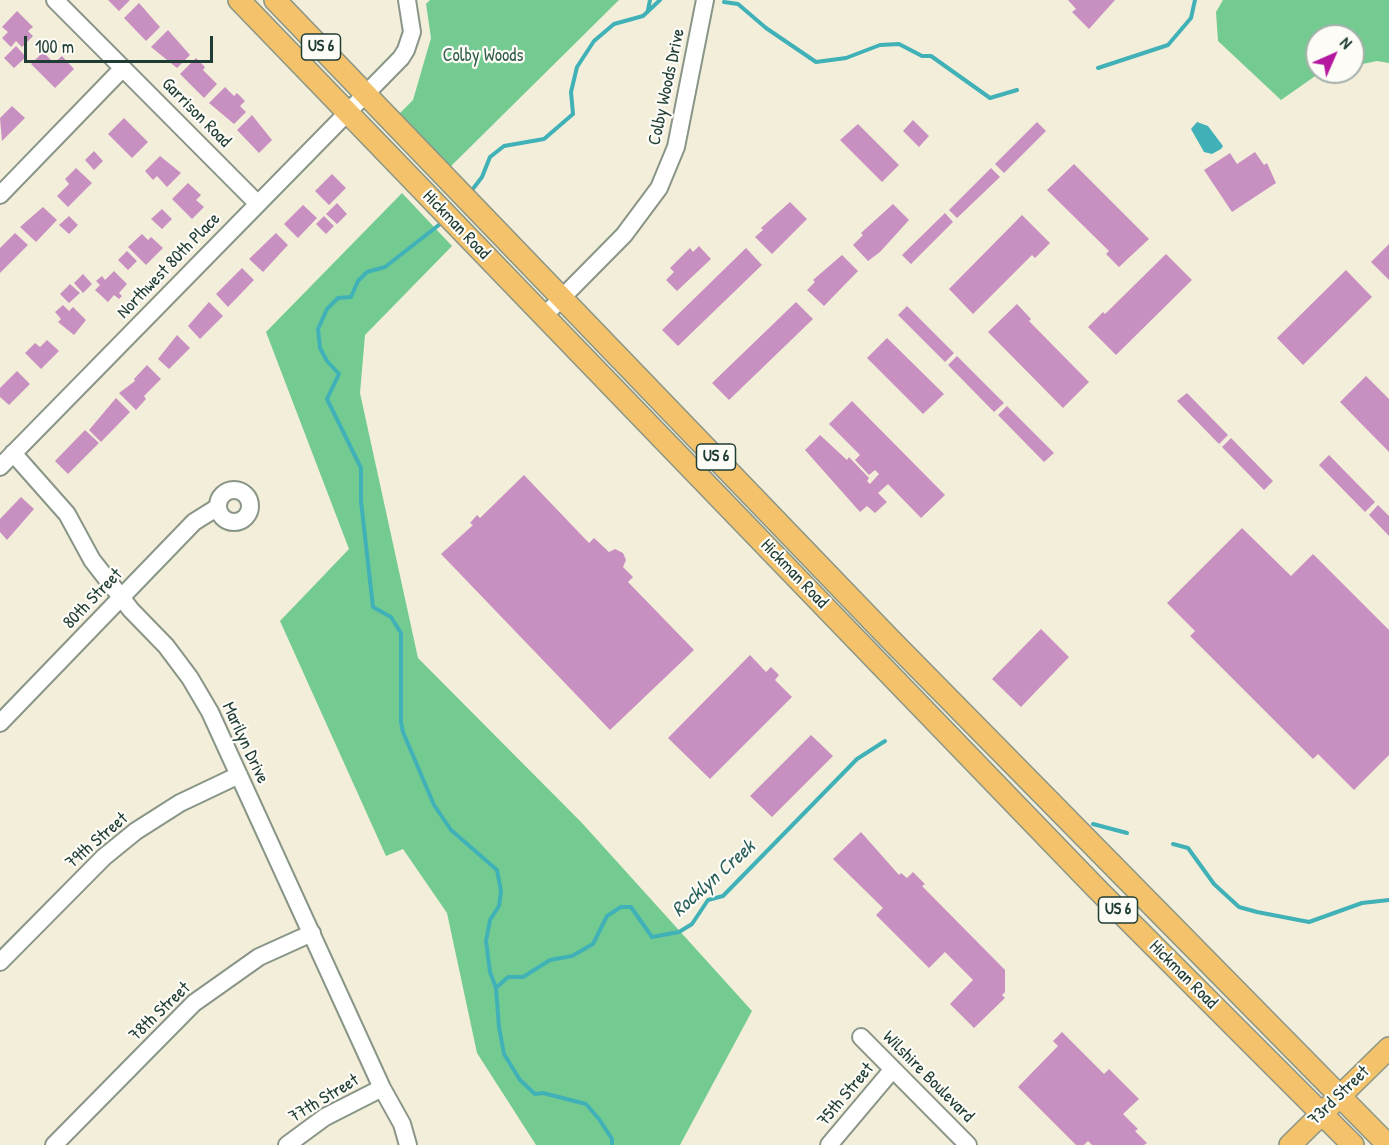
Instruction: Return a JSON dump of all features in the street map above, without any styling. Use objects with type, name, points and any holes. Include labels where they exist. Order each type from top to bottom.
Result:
[{"type":"main road","name":"Hickman Road","points":[[239,0],[1096,888],[1353,1145]]},
{"type":"main road","name":"Hickman Road","points":[[275,0],[890,638],[1388,1145]]},
{"type":"main road","name":"73rd Street","points":[[1290,1145],[1389,1048]]},
{"type":"street","name":"Garrison Road","points":[[55,0],[257,203]]},
{"type":"street","name":"Northwest 80th Place","points":[[0,466],[406,50],[412,32],[407,0]]},
{"type":"street","name":"Colby Woods Drive","points":[[544,316],[624,235],[664,178],[676,147],[686,107],[705,0]]},
{"type":"street","points":[[0,195],[123,68]]},
{"type":"street","name":"Marilyn Drive","points":[[13,453],[67,514],[92,560],[122,598],[166,646],[190,678],[210,712],[382,1088],[402,1124],[408,1145]]},
{"type":"street","name":"80th Street","points":[[0,723],[194,522],[218,507]]},
{"type":"street","name":"79th Street","points":[[0,962],[104,857],[136,831],[180,803],[239,775]]},
{"type":"street","name":"78th Street","points":[[54,1145],[194,1003],[259,957],[312,933]]},
{"type":"street","name":"Wilshire Boulevard","points":[[861,1037],[968,1145]]},
{"type":"street","name":"75th Street","points":[[830,1145],[893,1069]]},
{"type":"street","name":"77th Street","points":[[287,1145],[325,1117],[382,1088]]},
{"type":"green space","name":"Colby Woods","points":[[430,0],[619,0],[443,174],[392,121],[413,100],[431,38],[426,4]]},
{"type":"green space","points":[[1223,0],[1389,0],[1389,63],[1377,61],[1365,64],[1365,24],[1305,24],[1305,83],[1281,100],[1218,41],[1216,12]]},
{"type":"green space","points":[[402,193],[452,246],[365,335],[360,393],[418,658],[582,823],[752,1011],[680,1145],[536,1145],[477,1053],[447,913],[403,849],[386,856],[280,621],[349,549],[266,332]]},
{"type":"water","points":[[1197,122],[1208,126],[1223,146],[1221,149],[1212,154],[1204,152],[1191,129]]},
{"type":"building","points":[[108,0],[130,0],[119,11]]},
{"type":"building","points":[[1068,0],[1115,0],[1089,29],[1072,12],[1076,9]]},
{"type":"building","points":[[139,3],[160,27],[146,41],[124,18]]},
{"type":"building","points":[[17,11],[33,27],[28,31],[33,36],[22,47],[16,41],[11,47],[2,38],[8,32],[2,27]]},
{"type":"building","points":[[168,30],[190,55],[177,68],[151,47]]},
{"type":"building","points":[[16,46],[26,57],[14,68],[4,58]]},
{"type":"building","points":[[46,49],[48,51],[45,54],[54,63],[62,56],[74,69],[55,88],[31,64]]},
{"type":"building","points":[[196,58],[205,67],[203,70],[217,84],[204,98],[180,74]]},
{"type":"building","points":[[225,87],[234,96],[237,93],[245,101],[240,106],[246,112],[234,124],[209,103]]},
{"type":"building","points":[[12,106],[25,118],[2,141],[0,118]]},
{"type":"building","points":[[252,115],[272,140],[259,153],[237,130]]},
{"type":"building","points":[[124,118],[148,142],[132,158],[108,134]]},
{"type":"building","points":[[913,120],[929,136],[919,147],[903,131]]},
{"type":"building","points":[[1037,122],[1046,131],[1004,173],[995,164]]},
{"type":"building","points":[[858,124],[899,165],[882,182],[840,140]]},
{"type":"building","points":[[94,151],[103,161],[94,170],[85,160]]},
{"type":"building","points":[[1255,152],[1264,165],[1267,163],[1276,183],[1232,212],[1204,170],[1230,153],[1237,164]]},
{"type":"building","points":[[160,156],[181,173],[167,187],[157,176],[153,180],[145,171]]},
{"type":"building","points":[[1074,164],[1149,239],[1119,267],[1106,254],[1109,251],[1047,190]]},
{"type":"building","points":[[76,168],[92,183],[68,207],[57,196],[69,184],[65,179]]},
{"type":"building","points":[[991,168],[1000,177],[957,218],[949,210]]},
{"type":"building","points":[[332,174],[346,188],[329,205],[315,191]]},
{"type":"building","points":[[188,183],[201,195],[196,200],[204,207],[192,219],[172,199]]},
{"type":"building","points":[[790,202],[807,219],[772,254],[755,237],[763,230],[761,228]]},
{"type":"building","points":[[337,203],[347,214],[337,224],[326,214]]},
{"type":"building","points":[[893,204],[909,220],[880,252],[868,261],[853,245],[863,235],[861,233]]},
{"type":"building","points":[[303,205],[317,218],[298,238],[284,224]]},
{"type":"building","points":[[43,207],[57,220],[36,242],[20,227]]},
{"type":"building","points":[[162,209],[172,219],[162,229],[151,219]]},
{"type":"building","points":[[945,213],[953,222],[911,264],[902,255]]},
{"type":"building","points":[[1022,215],[1050,243],[1035,258],[1032,255],[973,314],[949,289]]},
{"type":"building","points":[[69,216],[78,225],[69,234],[59,225]]},
{"type":"building","points":[[324,216],[334,226],[326,234],[316,224]]},
{"type":"building","points":[[15,233],[28,245],[0,273],[0,248]]},
{"type":"building","points":[[276,233],[288,245],[263,272],[249,259]]},
{"type":"building","points":[[142,234],[148,240],[151,237],[163,248],[146,265],[128,247]]},
{"type":"building","points":[[1389,244],[1389,280],[1371,262]]},
{"type":"building","points":[[699,246],[711,259],[677,291],[666,280],[674,272],[670,268],[690,248],[693,252]]},
{"type":"building","points":[[746,248],[762,265],[678,346],[662,330]]},
{"type":"building","points":[[127,251],[137,261],[128,270],[118,260]]},
{"type":"building","points":[[1166,254],[1192,280],[1116,355],[1088,327],[1103,312],[1105,314]]},
{"type":"building","points":[[842,255],[858,271],[824,306],[807,290],[815,282],[813,280]]},
{"type":"building","points":[[242,268],[254,280],[228,307],[216,294]]},
{"type":"building","points":[[1346,270],[1372,297],[1303,365],[1277,338]]},
{"type":"building","points":[[114,271],[127,284],[119,293],[122,296],[119,299],[114,295],[108,302],[95,290],[100,285],[96,281],[102,276],[105,280]]},
{"type":"building","points":[[83,274],[92,284],[83,293],[74,283]]},
{"type":"building","points":[[70,284],[80,293],[69,303],[60,294]]},
{"type":"building","points":[[209,302],[223,316],[200,339],[188,326]]},
{"type":"building","points":[[796,302],[813,319],[729,400],[712,383]]},
{"type":"building","points":[[1017,304],[1031,319],[1029,321],[1089,382],[1063,408],[988,332]]},
{"type":"building","points":[[63,305],[69,311],[73,307],[86,320],[74,335],[58,322],[61,319],[55,312]]},
{"type":"building","points":[[907,306],[954,353],[945,362],[898,315]]},
{"type":"building","points":[[177,335],[190,348],[169,369],[158,359]]},
{"type":"building","points":[[887,338],[944,394],[923,414],[867,358]]},
{"type":"building","points":[[47,340],[59,351],[41,369],[25,353],[35,343],[40,347]]},
{"type":"building","points":[[957,356],[1004,403],[994,412],[948,365]]},
{"type":"building","points":[[147,365],[161,379],[144,396],[146,399],[136,410],[119,393],[135,381],[134,379]]},
{"type":"building","points":[[17,371],[30,384],[9,405],[0,397],[0,388]]},
{"type":"building","points":[[1366,376],[1389,399],[1389,452],[1340,402]]},
{"type":"building","points":[[1187,393],[1228,435],[1219,444],[1177,401]]},
{"type":"building","points":[[116,398],[130,412],[101,442],[89,430]]},
{"type":"building","points":[[852,401],[945,495],[921,518],[888,484],[878,493],[887,502],[875,513],[867,506],[860,512],[805,450],[820,435],[847,460],[849,457],[869,478],[867,481],[870,484],[879,474],[875,470],[869,475],[855,460],[860,455],[829,424]]},
{"type":"building","points":[[1007,406],[1054,453],[1044,462],[998,415]]},
{"type":"building","points":[[85,430],[99,443],[68,474],[55,461]]},
{"type":"building","points":[[1231,438],[1273,481],[1264,490],[1222,447]]},
{"type":"building","points":[[1329,455],[1375,502],[1365,512],[1319,465]]},
{"type":"building","points":[[524,475],[589,543],[594,538],[609,552],[615,549],[623,553],[626,560],[623,567],[633,577],[628,582],[694,650],[610,730],[441,554],[473,525],[470,523],[477,515],[480,518]]},
{"type":"building","points":[[21,497],[34,509],[7,540],[0,532],[0,519]]},
{"type":"building","points":[[1378,505],[1389,516],[1389,536],[1369,515]]},
{"type":"building","points":[[1242,528],[1291,576],[1313,554],[1389,630],[1389,755],[1354,790],[1318,754],[1313,759],[1190,636],[1195,631],[1167,603]]},
{"type":"building","points":[[1041,629],[1069,657],[1021,707],[992,679]]},
{"type":"building","points":[[750,655],[766,672],[771,667],[779,675],[775,680],[792,697],[710,779],[668,738]]},
{"type":"building","points":[[811,735],[833,756],[772,817],[750,796]]},
{"type":"building","points":[[861,832],[899,875],[901,873],[907,878],[913,872],[925,884],[922,886],[1005,970],[1005,992],[1002,995],[1005,998],[974,1028],[950,1004],[973,980],[945,952],[929,968],[876,915],[883,908],[833,859]]},
{"type":"building","points":[[1062,1032],[1104,1074],[1109,1069],[1139,1099],[1123,1114],[1138,1129],[1135,1131],[1147,1143],[1144,1145],[1092,1145],[1088,1141],[1084,1145],[1076,1145],[1018,1087],[1058,1046],[1053,1041]]},
{"type":"waterway","points":[[648,10],[650,0]]},
{"type":"waterway","points":[[469,194],[482,177],[490,157],[504,146],[544,139],[573,114],[571,92],[577,67],[594,41],[614,24],[643,16],[660,0]]},
{"type":"waterway","points":[[1098,68],[1168,45],[1191,18],[1195,0]]},
{"type":"waterway","points":[[724,2],[738,4],[766,28],[816,62],[846,58],[880,45],[899,44],[922,56],[931,56],[990,98],[1017,90]]},
{"type":"waterway","points":[[444,221],[385,267],[367,272],[358,281],[351,297],[338,298],[327,309],[318,329],[320,348],[327,361],[339,374],[327,399],[361,468],[361,501],[373,607],[391,617],[401,633],[403,732],[434,805],[451,830],[497,870],[501,891],[499,906],[490,920],[486,941],[490,972],[496,988],[504,1054],[520,1080],[535,1094],[543,1093],[586,1104],[612,1139],[612,1145]]},
{"type":"waterway","name":"Rocklyn Creek","points":[[496,988],[508,977],[523,977],[550,960],[572,956],[593,944],[607,916],[621,907],[631,907],[652,937],[679,932],[692,924],[708,900],[723,896],[857,759],[885,741]]},
{"type":"waterway","name":"Rocklyn Creek","points":[[1093,824],[1127,833]]},
{"type":"waterway","name":"Rocklyn Creek","points":[[1173,844],[1188,848],[1214,884],[1239,907],[1257,912],[1309,922],[1362,903],[1389,900]]}]
